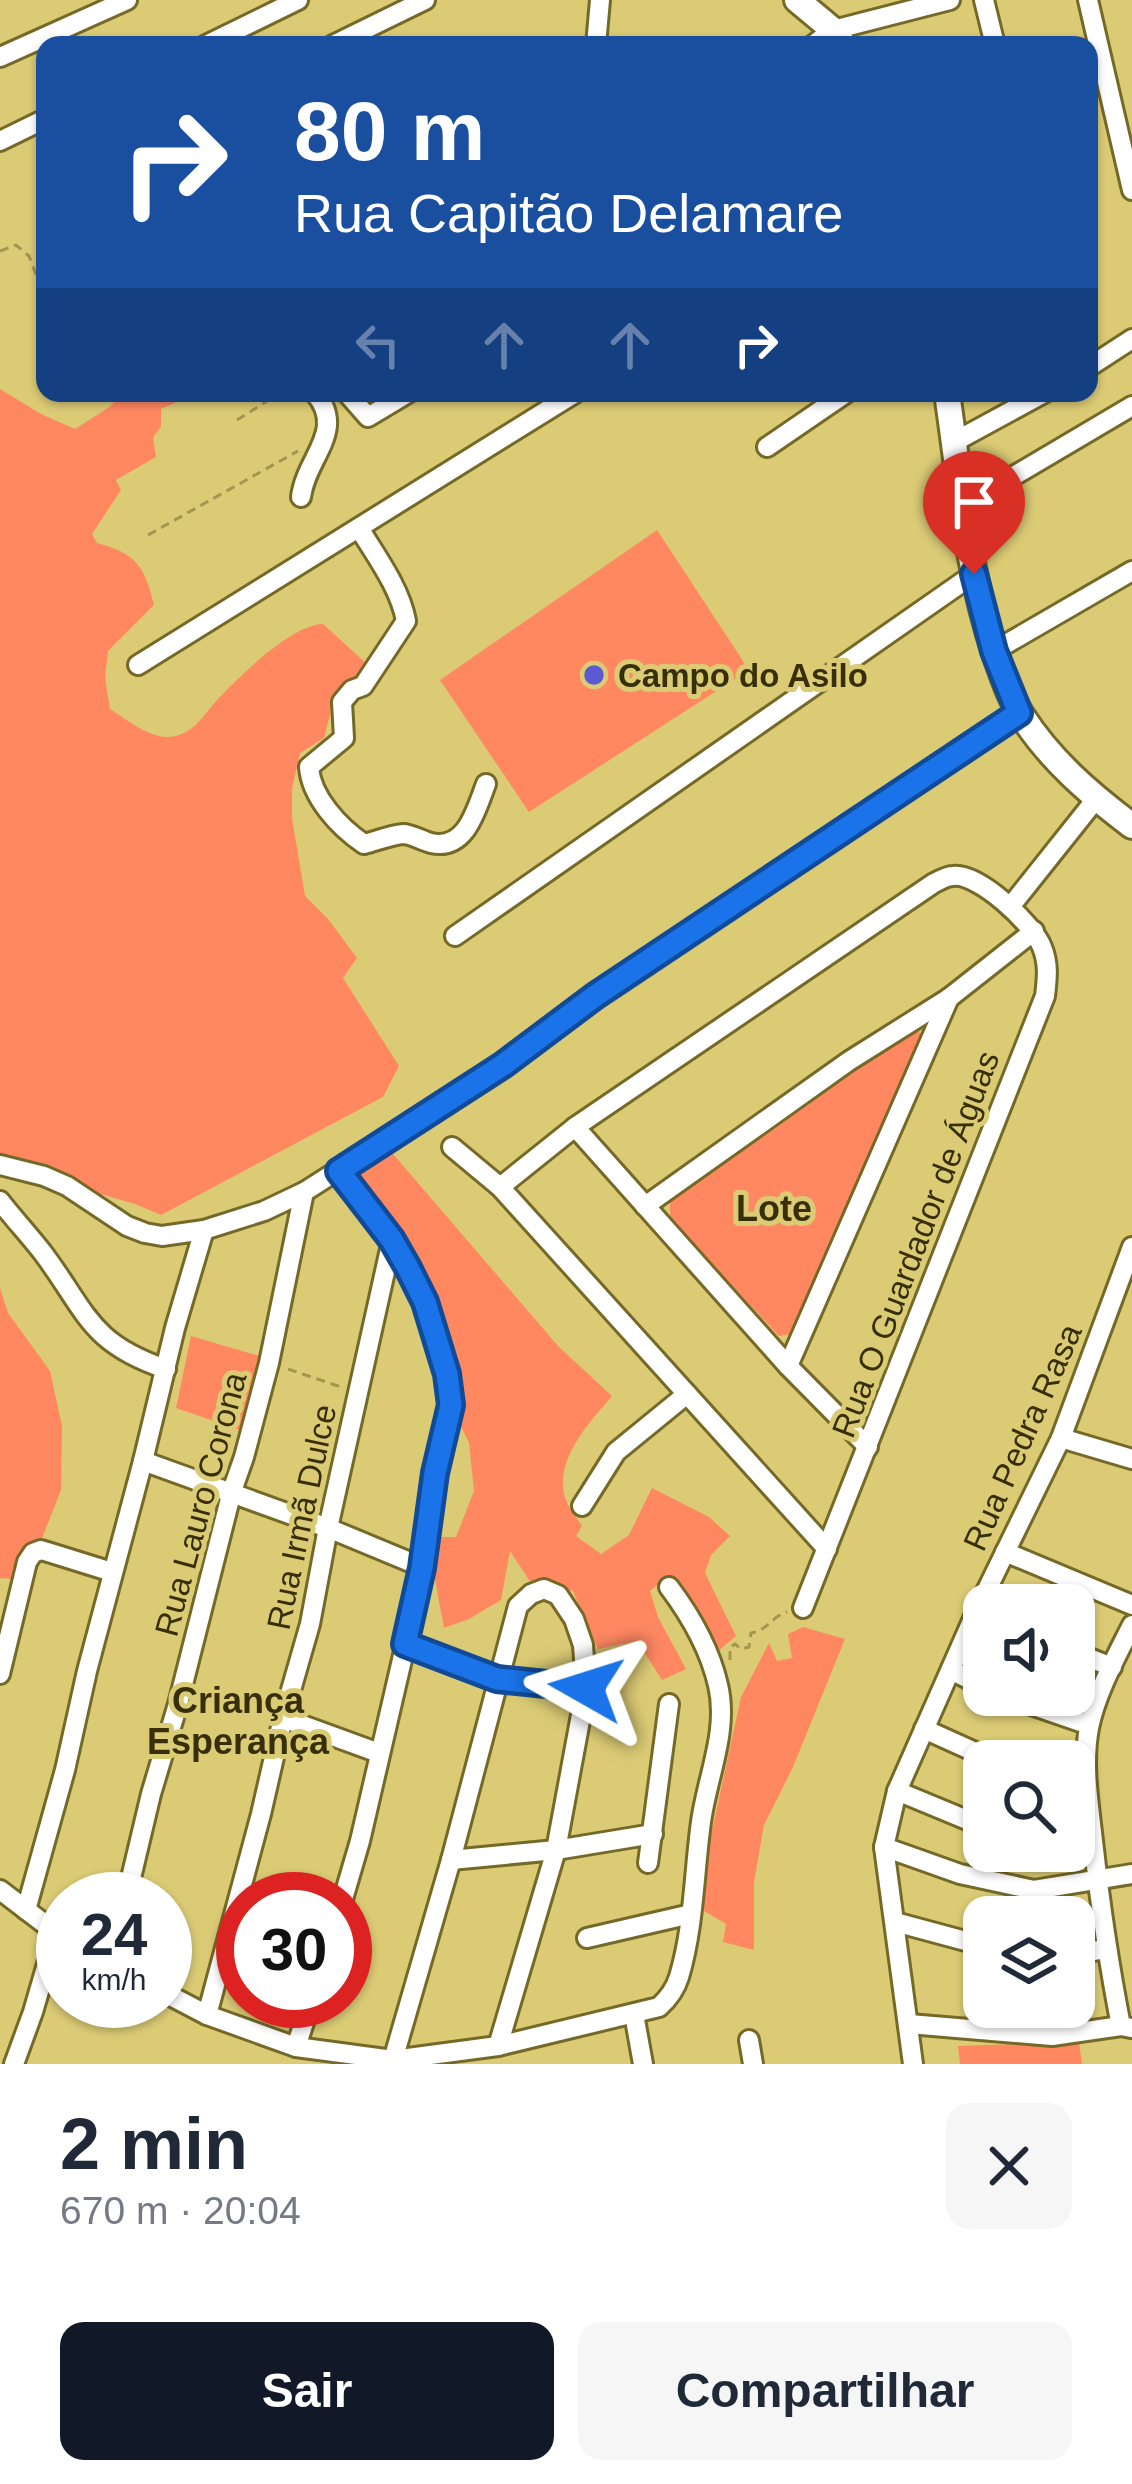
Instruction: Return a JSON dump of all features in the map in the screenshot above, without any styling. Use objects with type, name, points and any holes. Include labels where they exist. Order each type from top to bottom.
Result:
[{"type":"main road","points":[[797,0],[827,36]]},
{"type":"main road","points":[[948,402],[974,574],[994,651],[1019,713],[1053,758],[1118,809]]},
{"type":"street","points":[[47,36],[127,0]]},
{"type":"street","points":[[224,36],[298,0]]},
{"type":"street","points":[[375,36],[425,0]]},
{"type":"street","points":[[597,36],[600,0]]},
{"type":"street","points":[[842,36],[950,0]]},
{"type":"street","points":[[984,0],[992,36]]},
{"type":"street","points":[[1088,0],[1096,36]]},
{"type":"street","points":[[0,57],[36,41]]},
{"type":"street","points":[[1098,43],[1132,190]]},
{"type":"street","points":[[0,141],[36,123]]},
{"type":"street","points":[[1098,361],[1132,339]]},
{"type":"street","points":[[301,497],[303,480],[327,439],[326,402]]},
{"type":"street","points":[[354,402],[368,417],[393,402]]},
{"type":"street","points":[[138,665],[561,402]]},
{"type":"street","points":[[767,447],[833,402]]},
{"type":"street","points":[[954,442],[1027,402]]},
{"type":"street","points":[[963,506],[1132,406]]},
{"type":"street","points":[[359,528],[404,609],[406,621],[363,686],[342,702],[344,739],[309,767],[310,783],[350,834],[364,844],[406,833],[426,843],[446,845],[469,826],[486,784]]},
{"type":"street","points":[[994,651],[1132,571]]},
{"type":"street","points":[[455,935],[974,574]]},
{"type":"street","points":[[0,1165],[67,1186],[127,1226],[162,1237],[204,1231],[264,1211],[339,1171],[503,1065],[595,996],[1019,713]]},
{"type":"street","points":[[1010,907],[1118,809]]},
{"type":"street","points":[[500,1187],[721,1016],[934,883],[954,875],[970,879],[1034,931],[949,998],[849,1061],[645,1206]]},
{"type":"street","name":"Rua O Guardador de Águas","points":[[803,1608],[1045,996],[1048,973],[1034,931]]},
{"type":"street","points":[[788,1366],[949,998]]},
{"type":"street","points":[[575,1127],[788,1366],[868,1447]]},
{"type":"street","points":[[452,1147],[500,1187],[827,1549]]},
{"type":"street","points":[[339,1171],[392,1240],[425,1302],[447,1374],[451,1405],[435,1473],[422,1568],[350,1872]]},
{"type":"street","name":"Rua Lauro Corona","points":[[132,1872],[269,1363],[304,1192]]},
{"type":"street","points":[[0,1201],[92,1326],[126,1353],[166,1369]]},
{"type":"street","points":[[26,1910],[204,1231]]},
{"type":"street","name":"Rua Irmã Dulce","points":[[207,2015],[310,1624],[392,1240]]},
{"type":"street","name":"Rua Pedra Rasa","points":[[992,1584],[1061,1438],[1132,1247]]},
{"type":"street","points":[[583,1506],[616,1452],[687,1394]]},
{"type":"street","points":[[1061,1438],[1132,1459]]},
{"type":"street","points":[[143,1461],[232,1491],[422,1568]]},
{"type":"street","points":[[1,1664],[33,1553],[41,1550],[112,1572]]},
{"type":"street","points":[[1005,1552],[1132,1604]]},
{"type":"street","points":[[192,2007],[296,2047],[393,2060],[504,2051],[659,2007],[671,1996],[679,1977],[701,1816],[721,1720],[718,1686],[704,1647],[669,1587]]},
{"type":"street","points":[[393,2060],[518,1606],[544,1589],[558,1595],[574,1618],[583,1645],[586,1688],[556,1850],[504,2051]]},
{"type":"street","points":[[1087,1740],[1132,1624]]},
{"type":"street","points":[[405,1644],[497,1679],[586,1688]]},
{"type":"street","name":"Rua Pedra Rasa","points":[[913,2064],[884,1846],[897,1791],[963,1647]]},
{"type":"street","points":[[1095,1660],[1112,1666]]},
{"type":"street","points":[[951,1670],[963,1676]]},
{"type":"street","points":[[648,1863],[669,1704]]},
{"type":"street","points":[[1063,1716],[1089,1725]]},
{"type":"street","points":[[283,1718],[379,1753]]},
{"type":"street","points":[[924,1729],[963,1747]]},
{"type":"street","points":[[897,1791],[963,1818]]},
{"type":"street","points":[[451,1860],[652,1834]]},
{"type":"street","points":[[884,1846],[960,1874],[1034,1890],[1132,1874]]},
{"type":"street","points":[[909,2024],[1052,2036],[1126,2027],[1106,1949],[1095,1871]]},
{"type":"street","points":[[0,1890],[36,1918]]},
{"type":"street","points":[[587,1938],[691,1914]]},
{"type":"street","points":[[895,1922],[963,1940]]},
{"type":"street","points":[[1095,1951],[1106,1949]]},
{"type":"street","points":[[14,2064],[36,2003]]},
{"type":"street","points":[[634,2014],[643,2064]]},
{"type":"street","points":[[296,2047],[302,2028]]},
{"type":"street","points":[[749,2040],[753,2064]]},
{"type":"path","points":[[0,251],[16,245],[29,256],[36,274]]},
{"type":"path","points":[[237,420],[266,402]]},
{"type":"path","points":[[148,535],[327,439]]},
{"type":"path","points":[[269,1363],[358,1393]]},
{"type":"path","points":[[730,1666],[730,1647],[749,1647],[751,1633],[761,1631],[778,1615],[803,1608]]},
{"type":"shaded area","points":[[0,389],[75,429],[114,402],[177,402],[161,409],[161,427],[153,437],[156,457],[116,480],[121,490],[92,534],[97,543],[137,564],[154,605],[108,651],[105,678],[110,709],[154,734],[178,735],[197,723],[267,653],[296,633],[323,624],[367,664],[334,699],[324,738],[300,753],[292,818],[305,896],[357,958],[343,978],[399,1066],[383,1097],[161,1215],[0,1165]]},
{"type":"shaded area","name":"Campo do Asilo","points":[[657,530],[749,670],[529,812],[440,680]]},
{"type":"shaded area","points":[[916,1028],[922,1036],[792,1334],[779,1336],[670,1219],[670,1201]]},
{"type":"shaded area","points":[[393,1154],[559,1347],[612,1396],[575,1444],[564,1472],[566,1500],[582,1526],[576,1536],[601,1554],[629,1535],[652,1488],[709,1517],[730,1536],[711,1555],[705,1573],[736,1636],[717,1652],[667,1577],[650,1591],[658,1617],[686,1669],[662,1680],[637,1641],[598,1649],[573,1591],[531,1583],[510,1551],[501,1600],[444,1628],[427,1537],[456,1537],[474,1491],[469,1443],[451,1405],[425,1302],[355,1191],[362,1163]]},
{"type":"shaded area","points":[[0,1288],[8,1313],[50,1371],[62,1426],[61,1490],[39,1546],[14,1579],[0,1578]]},
{"type":"shaded area","points":[[191,1336],[266,1358],[246,1432],[176,1408]]},
{"type":"shaded area","points":[[803,1627],[845,1639],[764,1825],[754,1882],[754,1950],[723,1942],[726,1924],[699,1908],[741,1697],[769,1643],[777,1661],[792,1658],[788,1634]]},
{"type":"shaded area","points":[[1079,2042],[1082,2064],[960,2064],[958,2046]]},
{"type":"place","name":"Campo do Asilo","points":[[594,675]]},
{"type":"district","name":"Lote","points":[[774,1208]]},
{"type":"district","name":"Criança Esperança","points":[[238,1720]]},
{"type":"route","points":[[586,1688],[497,1679],[405,1644],[451,1405],[447,1374],[425,1302],[408,1268],[339,1171],[503,1065],[595,996],[1019,713],[994,651],[974,574]]}]
